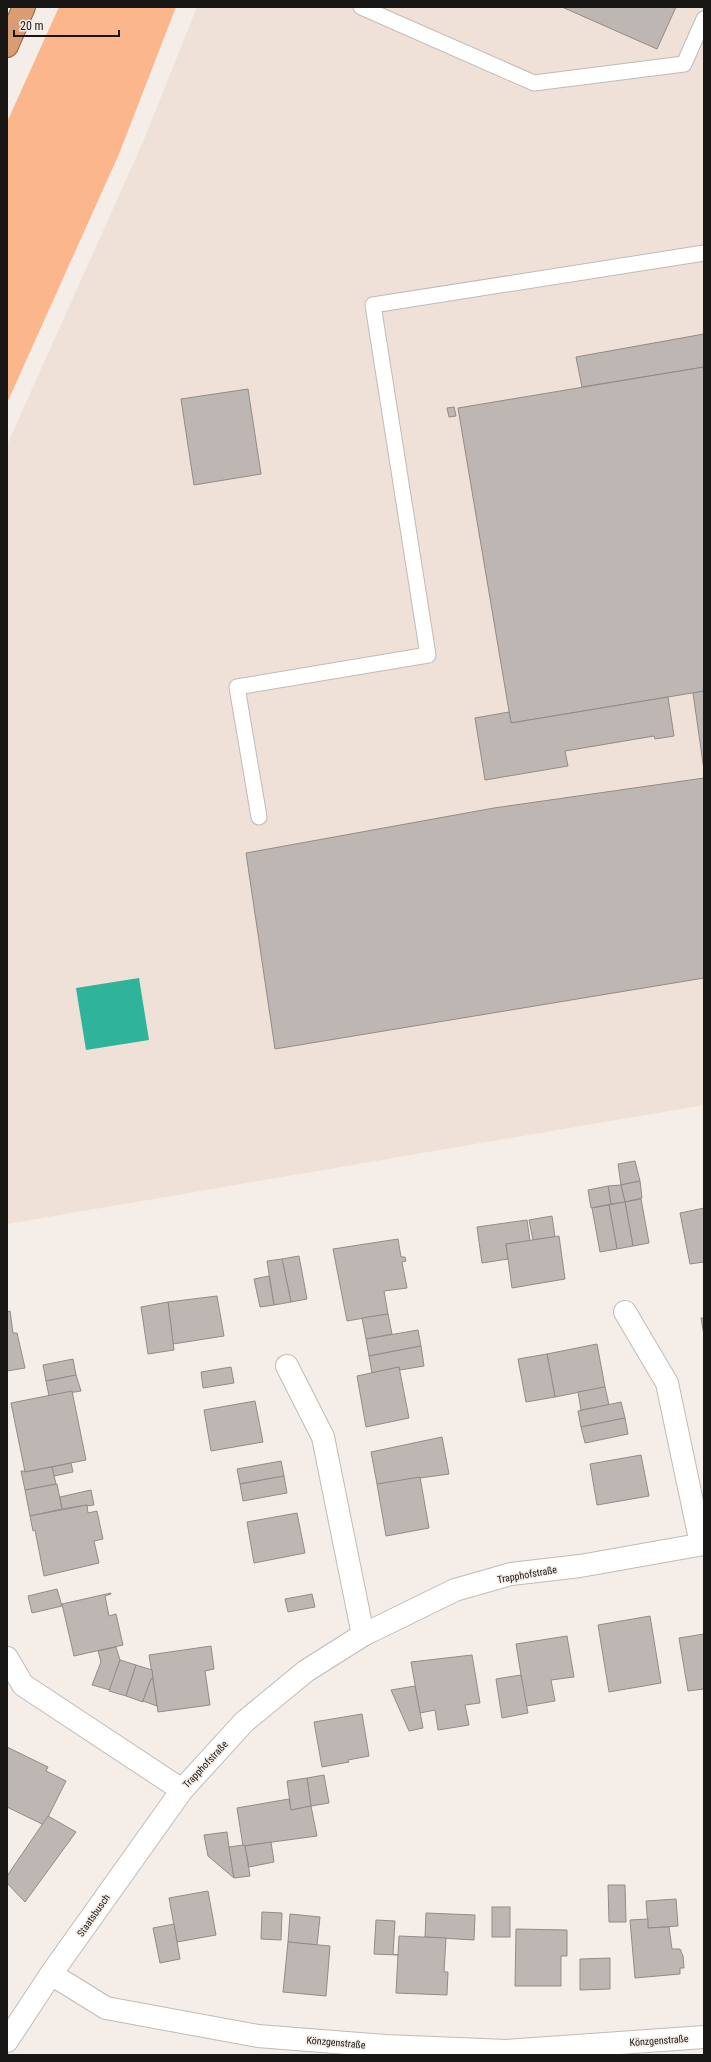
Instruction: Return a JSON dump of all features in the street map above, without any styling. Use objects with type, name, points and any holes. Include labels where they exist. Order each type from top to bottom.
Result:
[{"type":"highway","points":[[7,46],[24,7]]},
{"type":"street","name":"Trapphofstraße","points":[[7,1661],[23,1685],[182,1790],[244,1722],[306,1671],[363,1635],[455,1590],[512,1574],[580,1566],[702,1544],[667,1383],[625,1312]]},
{"type":"street","points":[[288,1366],[323,1437],[363,1635]]},
{"type":"street","name":"Staatsbusch","points":[[7,2041],[51,1974],[182,1790]]},
{"type":"street","name":"Könzgenstraße","points":[[51,1974],[106,2008],[258,2036],[385,2046],[506,2051],[704,2037]]},
{"type":"lane","points":[[361,7],[534,83],[684,64],[704,19]]},
{"type":"lane","points":[[259,817],[237,687],[428,655],[372,305],[704,253]]},
{"type":"shaded area","points":[[59,7],[176,7],[119,154],[7,403],[7,122]]},
{"type":"shaded area","points":[[197,7],[704,7],[704,1105],[7,1224],[7,445],[143,142]]},
{"type":"shaded area","points":[[139,978],[149,1040],[86,1050],[76,988]]},
{"type":"building","points":[[562,7],[676,7],[657,49]]},
{"type":"building","points":[[704,334],[704,367],[582,387],[576,357]]},
{"type":"building","points":[[704,367],[704,691],[511,723],[458,408]]},
{"type":"building","points":[[248,389],[261,474],[194,485],[181,399]]},
{"type":"building","points":[[454,407],[456,416],[449,417],[447,408]]},
{"type":"building","points":[[704,691],[704,770],[693,693]]},
{"type":"building","points":[[668,697],[674,736],[655,739],[654,736],[565,751],[568,766],[485,780],[475,718],[509,712],[511,723]]},
{"type":"building","points":[[704,778],[704,978],[275,1049],[246,853],[494,808]]},
{"type":"building","points":[[635,1161],[640,1181],[621,1185],[618,1164]]},
{"type":"building","points":[[640,1181],[642,1198],[625,1202],[621,1185]]},
{"type":"building","points":[[621,1185],[625,1202],[611,1204],[608,1186]]},
{"type":"building","points":[[608,1186],[611,1204],[591,1208],[588,1190]]},
{"type":"building","points":[[641,1199],[649,1243],[633,1246],[625,1202]]},
{"type":"building","points":[[625,1202],[633,1246],[617,1249],[609,1205]]},
{"type":"building","points":[[609,1205],[617,1249],[600,1252],[592,1208]]},
{"type":"building","points":[[704,1208],[704,1262],[690,1264],[680,1213]]},
{"type":"building","points":[[552,1216],[555,1237],[533,1240],[529,1220]]},
{"type":"building","points":[[527,1220],[530,1241],[506,1244],[508,1259],[482,1263],[477,1227]]},
{"type":"building","points":[[559,1236],[565,1279],[512,1288],[506,1244]]},
{"type":"building","points":[[398,1239],[401,1257],[405,1257],[406,1261],[402,1262],[407,1288],[384,1291],[388,1314],[347,1321],[333,1249]]},
{"type":"building","points":[[299,1256],[307,1299],[291,1302],[282,1259]]},
{"type":"building","points":[[282,1259],[291,1302],[274,1305],[267,1261]]},
{"type":"building","points":[[269,1276],[274,1305],[260,1307],[254,1279]]},
{"type":"building","points":[[217,1296],[224,1336],[173,1344],[168,1302]]},
{"type":"building","points":[[168,1302],[174,1350],[148,1354],[141,1307]]},
{"type":"building","points":[[10,1311],[13,1333],[17,1333],[25,1368],[7,1371],[7,1312]]},
{"type":"building","points":[[388,1314],[392,1334],[366,1339],[362,1318]]},
{"type":"building","points":[[701,1318],[704,1318],[704,1335]]},
{"type":"building","points":[[418,1330],[421,1346],[369,1356],[366,1339]]},
{"type":"building","points":[[597,1344],[605,1387],[555,1397],[547,1354]]},
{"type":"building","points":[[421,1346],[424,1366],[400,1370],[399,1367],[372,1373],[369,1356]]},
{"type":"building","points":[[547,1354],[555,1397],[526,1402],[518,1359]]},
{"type":"building","points":[[73,1359],[76,1375],[46,1381],[43,1365]]},
{"type":"building","points":[[231,1367],[234,1383],[203,1388],[201,1372]]},
{"type":"building","points":[[399,1367],[409,1418],[366,1427],[357,1376]]},
{"type":"building","points":[[76,1375],[81,1391],[49,1396],[46,1381]]},
{"type":"building","points":[[605,1387],[609,1405],[581,1410],[578,1392]]},
{"type":"building","points":[[72,1391],[86,1460],[25,1472],[11,1403]]},
{"type":"building","points":[[255,1401],[263,1442],[211,1451],[204,1410]]},
{"type":"building","points":[[621,1402],[625,1418],[581,1427],[578,1411]]},
{"type":"building","points":[[625,1418],[628,1434],[585,1443],[581,1427]]},
{"type":"building","points":[[442,1437],[449,1474],[377,1484],[371,1452]]},
{"type":"building","points":[[641,1455],[649,1496],[597,1505],[590,1464]]},
{"type":"building","points":[[281,1461],[284,1476],[240,1484],[237,1469]]},
{"type":"building","points":[[71,1463],[73,1472],[54,1476],[52,1467]]},
{"type":"building","points":[[52,1467],[56,1484],[25,1490],[21,1471],[25,1472]]},
{"type":"building","points":[[284,1476],[287,1493],[243,1501],[240,1484]]},
{"type":"building","points":[[420,1477],[429,1528],[386,1536],[377,1484]]},
{"type":"building","points":[[57,1484],[62,1509],[30,1516],[25,1490]]},
{"type":"building","points":[[91,1490],[94,1505],[62,1509],[60,1497]]},
{"type":"building","points":[[87,1505],[88,1513],[97,1511],[103,1539],[94,1541],[99,1563],[44,1576],[35,1530],[33,1531],[30,1516]]},
{"type":"building","points":[[297,1513],[305,1553],[254,1563],[247,1522]]},
{"type":"building","points":[[57,1589],[62,1606],[32,1613],[28,1596]]},
{"type":"building","points":[[111,1593],[105,1596],[109,1616],[116,1614],[123,1645],[74,1656],[62,1604]]},
{"type":"building","points":[[312,1594],[315,1607],[288,1612],[285,1599]]},
{"type":"building","points":[[650,1616],[661,1683],[609,1692],[598,1625]]},
{"type":"building","points":[[704,1634],[704,1689],[688,1691],[679,1638]]},
{"type":"building","points":[[567,1636],[574,1677],[551,1680],[555,1701],[526,1706],[516,1644]]},
{"type":"building","points":[[211,1646],[214,1669],[205,1671],[210,1705],[158,1712],[149,1655]]},
{"type":"building","points":[[116,1647],[120,1660],[110,1690],[92,1685],[101,1662],[98,1651]]},
{"type":"building","points":[[472,1655],[480,1703],[465,1705],[469,1725],[438,1730],[435,1710],[420,1713],[411,1662]]},
{"type":"building","points":[[120,1660],[136,1665],[126,1696],[109,1691]]},
{"type":"building","points":[[136,1665],[152,1670],[153,1679],[151,1679],[143,1702],[126,1696]]},
{"type":"building","points":[[521,1675],[528,1713],[502,1718],[496,1679]]},
{"type":"building","points":[[151,1679],[153,1679],[157,1706],[143,1701]]},
{"type":"building","points":[[415,1686],[423,1728],[409,1731],[391,1690]]},
{"type":"building","points":[[362,1714],[369,1756],[348,1760],[349,1762],[322,1767],[314,1722]]},
{"type":"building","points":[[7,1747],[48,1767],[46,1771],[66,1781],[44,1825],[7,1807]]},
{"type":"building","points":[[324,1775],[329,1803],[311,1806],[307,1778]]},
{"type":"building","points":[[307,1778],[311,1806],[291,1810],[287,1781]]},
{"type":"building","points":[[289,1799],[291,1810],[311,1806],[317,1836],[243,1846],[237,1808]]},
{"type":"building","points":[[48,1816],[76,1832],[25,1902],[7,1883],[7,1876]]},
{"type":"building","points":[[227,1832],[234,1878],[208,1856],[204,1835]]},
{"type":"building","points":[[271,1842],[274,1862],[249,1867],[245,1846]]},
{"type":"building","points":[[245,1846],[250,1876],[234,1878],[229,1847]]},
{"type":"building","points":[[608,1885],[625,1885],[626,1922],[609,1922]]},
{"type":"building","points":[[208,1891],[216,1935],[177,1942],[169,1898]]},
{"type":"building","points":[[676,1899],[678,1926],[648,1928],[646,1901]]},
{"type":"building","points":[[492,1907],[510,1907],[510,1937],[492,1937]]},
{"type":"building","points":[[262,1912],[282,1913],[281,1940],[261,1939]]},
{"type":"building","points":[[426,1913],[475,1915],[474,1940],[425,1937]]},
{"type":"building","points":[[290,1914],[320,1917],[317,1945],[288,1942]]},
{"type":"building","points":[[648,1919],[648,1928],[669,1927],[672,1949],[680,1949],[683,1956],[684,1968],[680,1968],[680,1974],[635,1978],[630,1920]]},
{"type":"building","points":[[376,1920],[395,1921],[393,1954],[398,1955],[374,1954]]},
{"type":"building","points":[[174,1924],[180,1959],[160,1963],[153,1928]]},
{"type":"building","points":[[516,1929],[567,1930],[567,1956],[561,1956],[561,1986],[515,1986]]},
{"type":"building","points":[[399,1936],[446,1938],[444,1972],[448,1972],[447,1995],[396,1993]]},
{"type":"building","points":[[288,1942],[330,1946],[326,1996],[283,1992]]},
{"type":"building","points":[[610,1958],[610,1989],[580,1990],[580,1959]]}]
